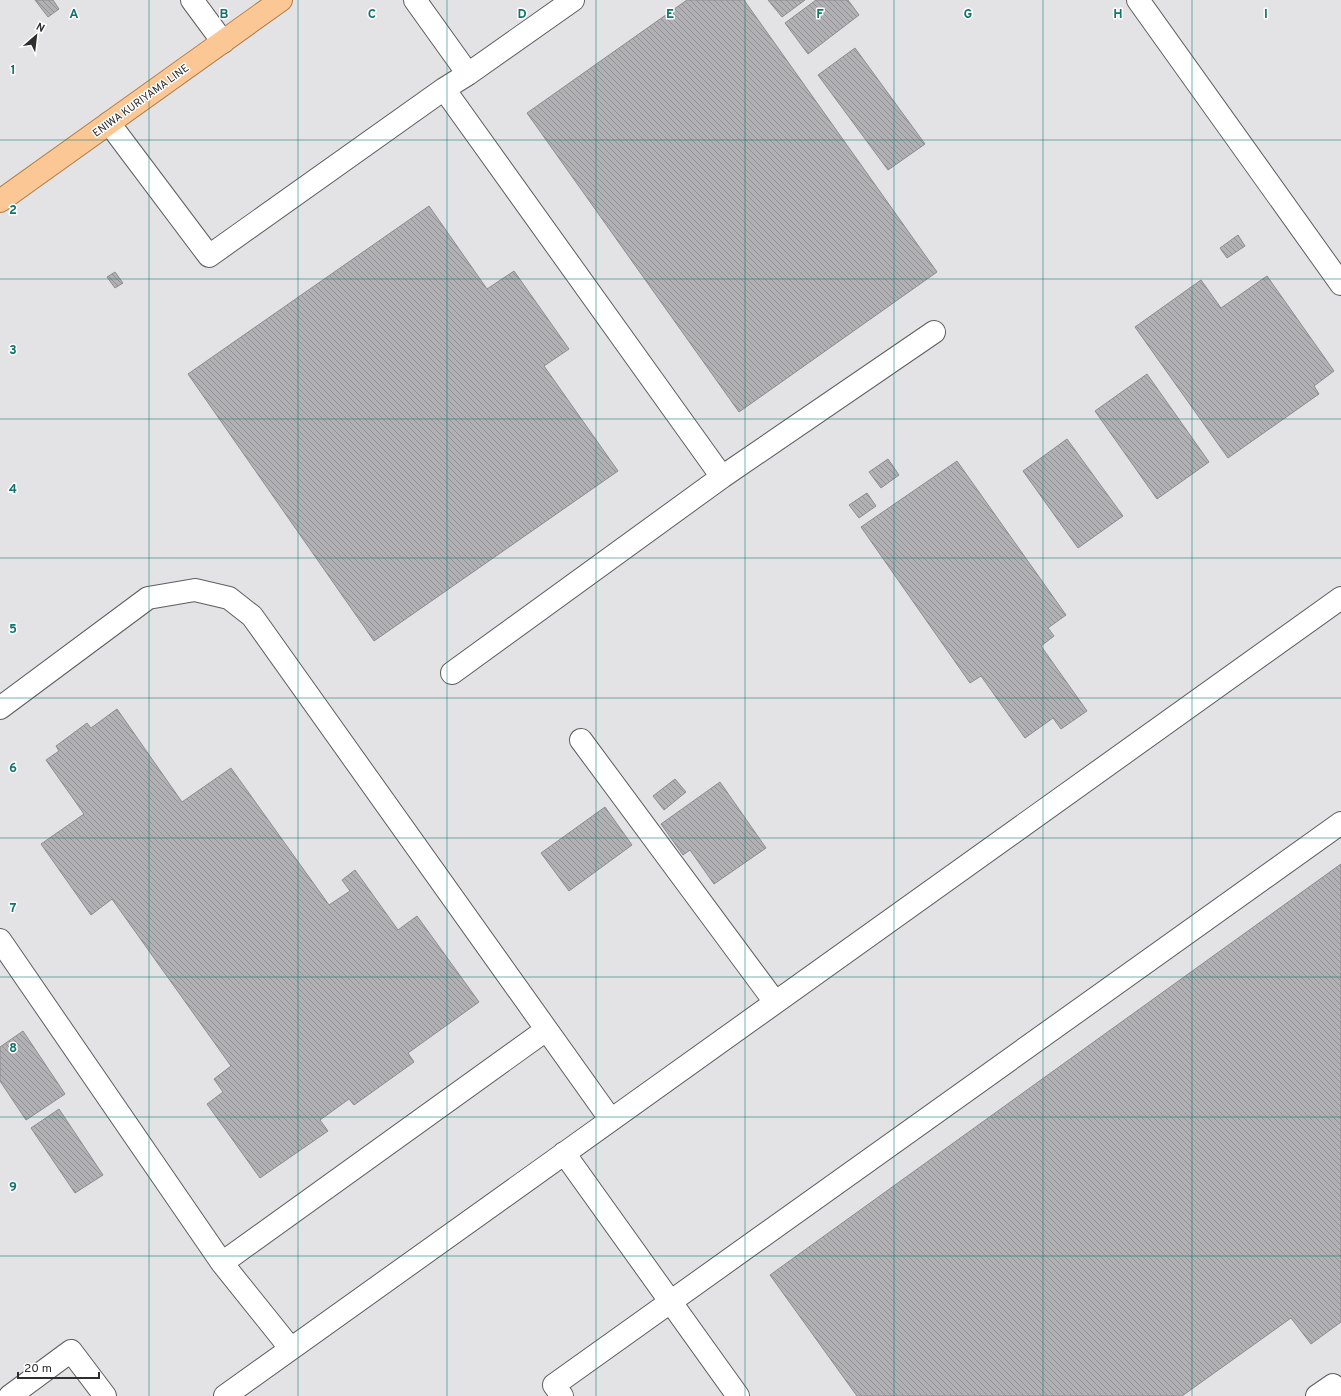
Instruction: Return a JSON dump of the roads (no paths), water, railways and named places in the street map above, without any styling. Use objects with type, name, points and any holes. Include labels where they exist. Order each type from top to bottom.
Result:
[{"type":"main road","name":"ENIWA KURIYAMA LINE","points":[[0,200],[281,0]]},
{"type":"street","points":[[192,0],[223,42]]},
{"type":"street","points":[[415,0],[468,74]]},
{"type":"street","points":[[109,123],[209,256],[572,0]]},
{"type":"street","points":[[1138,0],[1341,284]]},
{"type":"street","points":[[444,89],[722,477]]},
{"type":"street","points":[[452,673],[722,477],[934,332]]},
{"type":"street","points":[[0,708],[148,598],[195,590],[229,598],[252,616],[610,1120]]},
{"type":"street","points":[[225,1396],[1341,598]]},
{"type":"street","points":[[581,740],[776,1002]]},
{"type":"street","points":[[562,1396],[554,1385],[1341,823]]},
{"type":"street","points":[[0,940],[222,1263],[291,1349]]},
{"type":"street","points":[[222,1263],[546,1030]]},
{"type":"street","points":[[564,1153],[738,1396]]},
{"type":"street","points":[[10,1396],[71,1350],[105,1396]]},
{"type":"street","points":[[1318,1396],[1333,1385],[1341,1396]]}]
